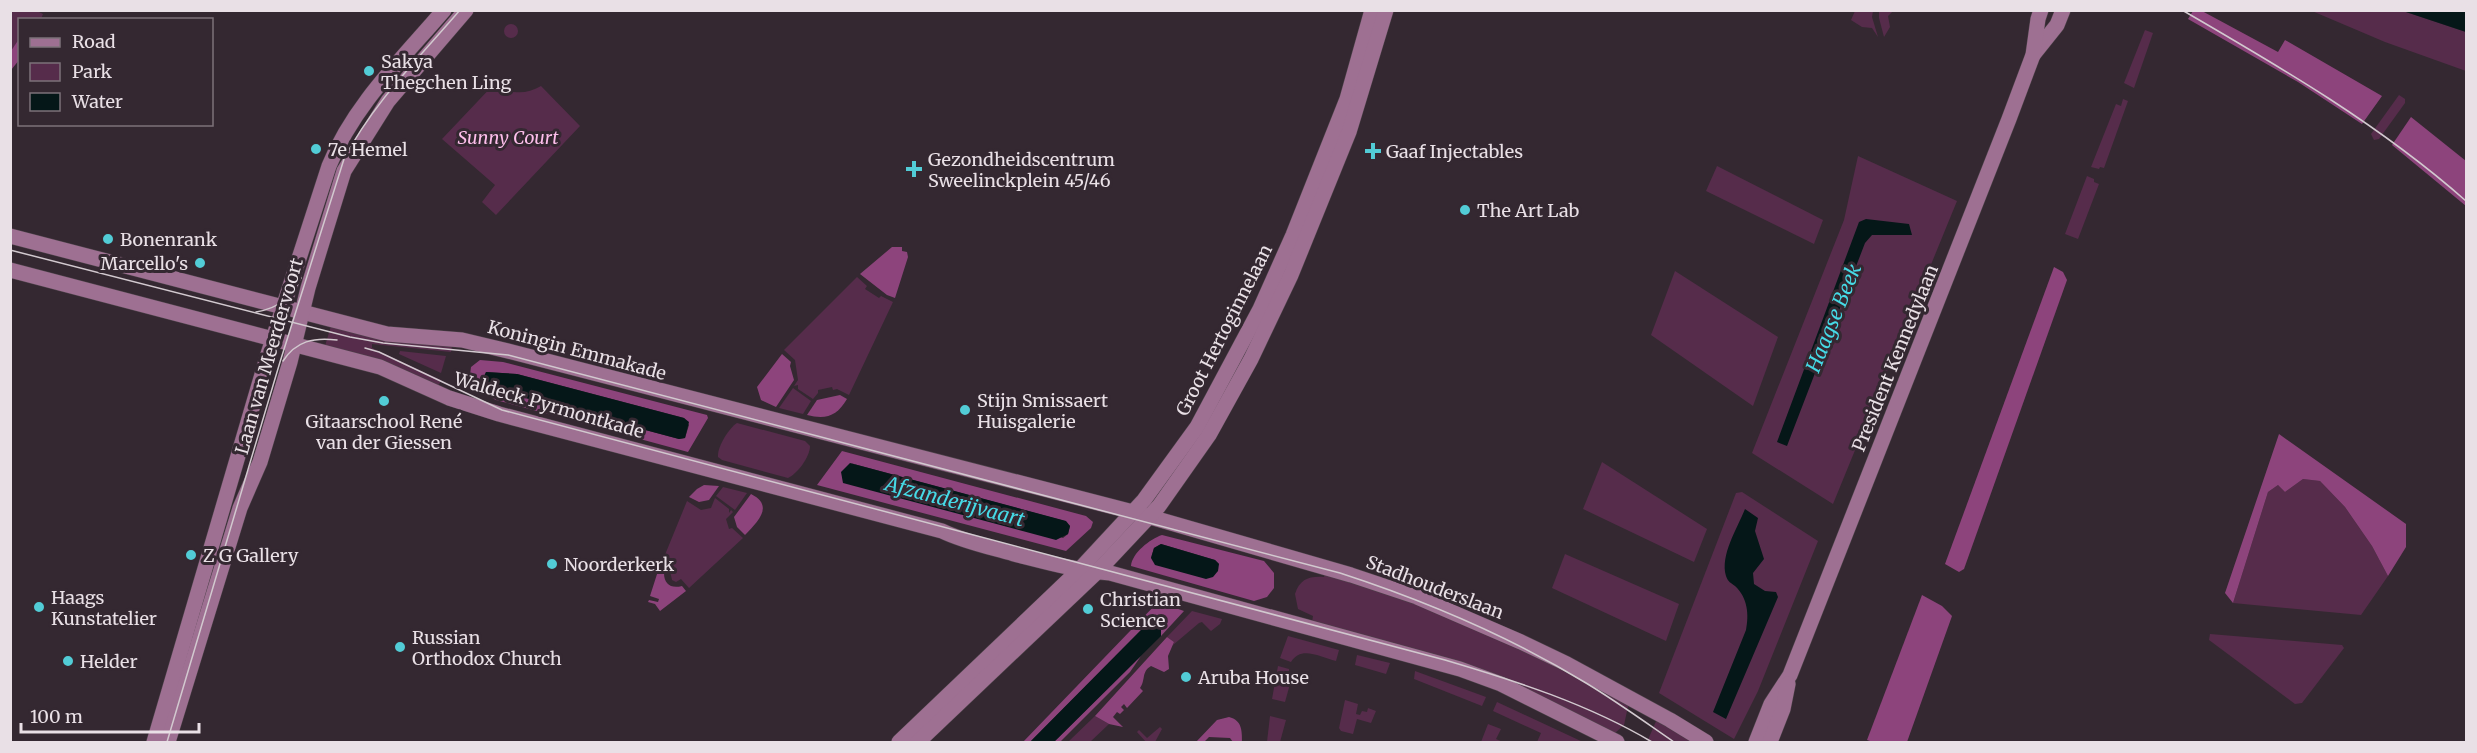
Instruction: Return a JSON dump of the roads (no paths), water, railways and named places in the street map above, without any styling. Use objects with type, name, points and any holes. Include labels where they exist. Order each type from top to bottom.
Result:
[{"type":"main road","name":"Laan van Meerdervoort","points":[[154,742],[282,308],[329,166],[342,137],[374,91],[444,10]]},
{"type":"main road","name":"Laan van Meerdervoort","points":[[168,742],[240,508],[260,462],[344,171],[388,101],[466,10]]},
{"type":"main road","name":"Groot Hertoginnelaan","points":[[899,742],[1079,570],[1133,512],[1197,427],[1260,309],[1302,213],[1347,99],[1372,10]]},
{"type":"main road","name":"Groot Hertoginnelaan","points":[[918,742],[1097,572],[1149,517],[1209,435],[1251,359],[1291,275],[1360,101],[1386,10]]},
{"type":"main road","name":"President Kennedylaan","points":[[1770,742],[1783,710],[1790,675],[2033,55],[2041,10]]},
{"type":"main road","name":"President Kennedylaan","points":[[2033,55],[2056,26],[2063,10]]},
{"type":"main road","name":"Koningin Emmakade","points":[[10,236],[387,334],[462,340],[1133,512]]},
{"type":"main road","name":"Waldeck Pyrmontkade","points":[[10,270],[380,367],[449,398],[499,414],[942,531],[960,539],[1079,570]]},
{"type":"main road","name":"Stadhouderslaan","points":[[1133,512],[1331,569],[1417,597],[1567,664],[1706,742]]},
{"type":"main road","points":[[1079,570],[1110,573],[1139,580],[1460,669],[1501,684],[1617,742]]},
{"type":"main road","name":"President Kennedylaan","points":[[1756,742],[1771,704],[1790,675]]},
{"type":"water","points":[[2403,11],[2466,11],[2466,32]]},
{"type":"water","name":"Haagse Beek","points":[[1866,219],[1909,224],[1912,235],[1872,235],[1865,243],[1787,446],[1777,442],[1859,222]]},
{"type":"water","points":[[486,372],[517,374],[684,418],[689,422],[685,438],[679,439],[507,393],[484,383],[482,380]]},
{"type":"water","name":"Afzanderijvaart","points":[[850,463],[1066,521],[1070,526],[1068,534],[1056,540],[843,483],[841,472]]},
{"type":"water","points":[[1745,509],[1758,518],[1755,531],[1764,559],[1753,573],[1754,584],[1765,591],[1776,592],[1778,597],[1726,719],[1713,712],[1746,630],[1747,618],[1743,596],[1726,576],[1725,559]]},
{"type":"water","points":[[1161,544],[1215,560],[1219,564],[1218,571],[1213,577],[1206,579],[1155,565],[1151,558],[1154,548]]},
{"type":"water","points":[[1148,623],[1155,623],[1161,629],[1161,636],[1054,742],[1030,742]]},
{"type":"tram line","points":[[167,742],[280,362],[344,159],[383,100],[460,10]]},
{"type":"tram line","points":[[2182,10],[2365,122],[2466,201]]},
{"type":"tram line","points":[[10,250],[350,337],[383,343],[508,355],[1340,573],[1404,595],[1527,650],[1597,690],[1674,742]]},
{"type":"tram line","points":[[256,312],[278,305],[293,291],[301,278]]},
{"type":"tram line","points":[[283,361],[294,349],[306,342],[321,339],[337,340]]},
{"type":"tram line","points":[[365,348],[379,352],[502,410],[1445,660],[1525,685],[1577,705],[1628,728],[1652,742]]},
{"type":"place","name":"Sakya Thegchen Ling","points":[[369,71]]},
{"type":"place","name":"7e Hemel","points":[[316,149]]},
{"type":"place","name":"Gaaf Injectables","points":[[1373,151]]},
{"type":"place","name":"Gezondheidscentrum Sweelinckplein 45/46","points":[[914,169]]},
{"type":"place","name":"The Art Lab","points":[[1465,210]]},
{"type":"place","name":"Bonenrank","points":[[108,239]]},
{"type":"place","name":"Marcello's","points":[[200,263]]},
{"type":"place","name":"Gitaarschool René van der Giessen","points":[[384,401]]},
{"type":"place","name":"Stijn Smissaert Huisgalerie","points":[[965,410]]},
{"type":"place","name":"Z G Gallery","points":[[191,555]]},
{"type":"place","name":"Noorderkerk","points":[[552,564]]},
{"type":"place","name":"Haags Kunstatelier","points":[[39,607]]},
{"type":"place","name":"Christian Science","points":[[1088,609]]},
{"type":"place","name":"Russian Orthodox Church","points":[[400,647]]},
{"type":"place","name":"Helder","points":[[68,661]]},
{"type":"place","name":"Aruba House","points":[[1186,677]]},
{"type":"park label","name":"Sunny Court","points":[[508,137]]}]
